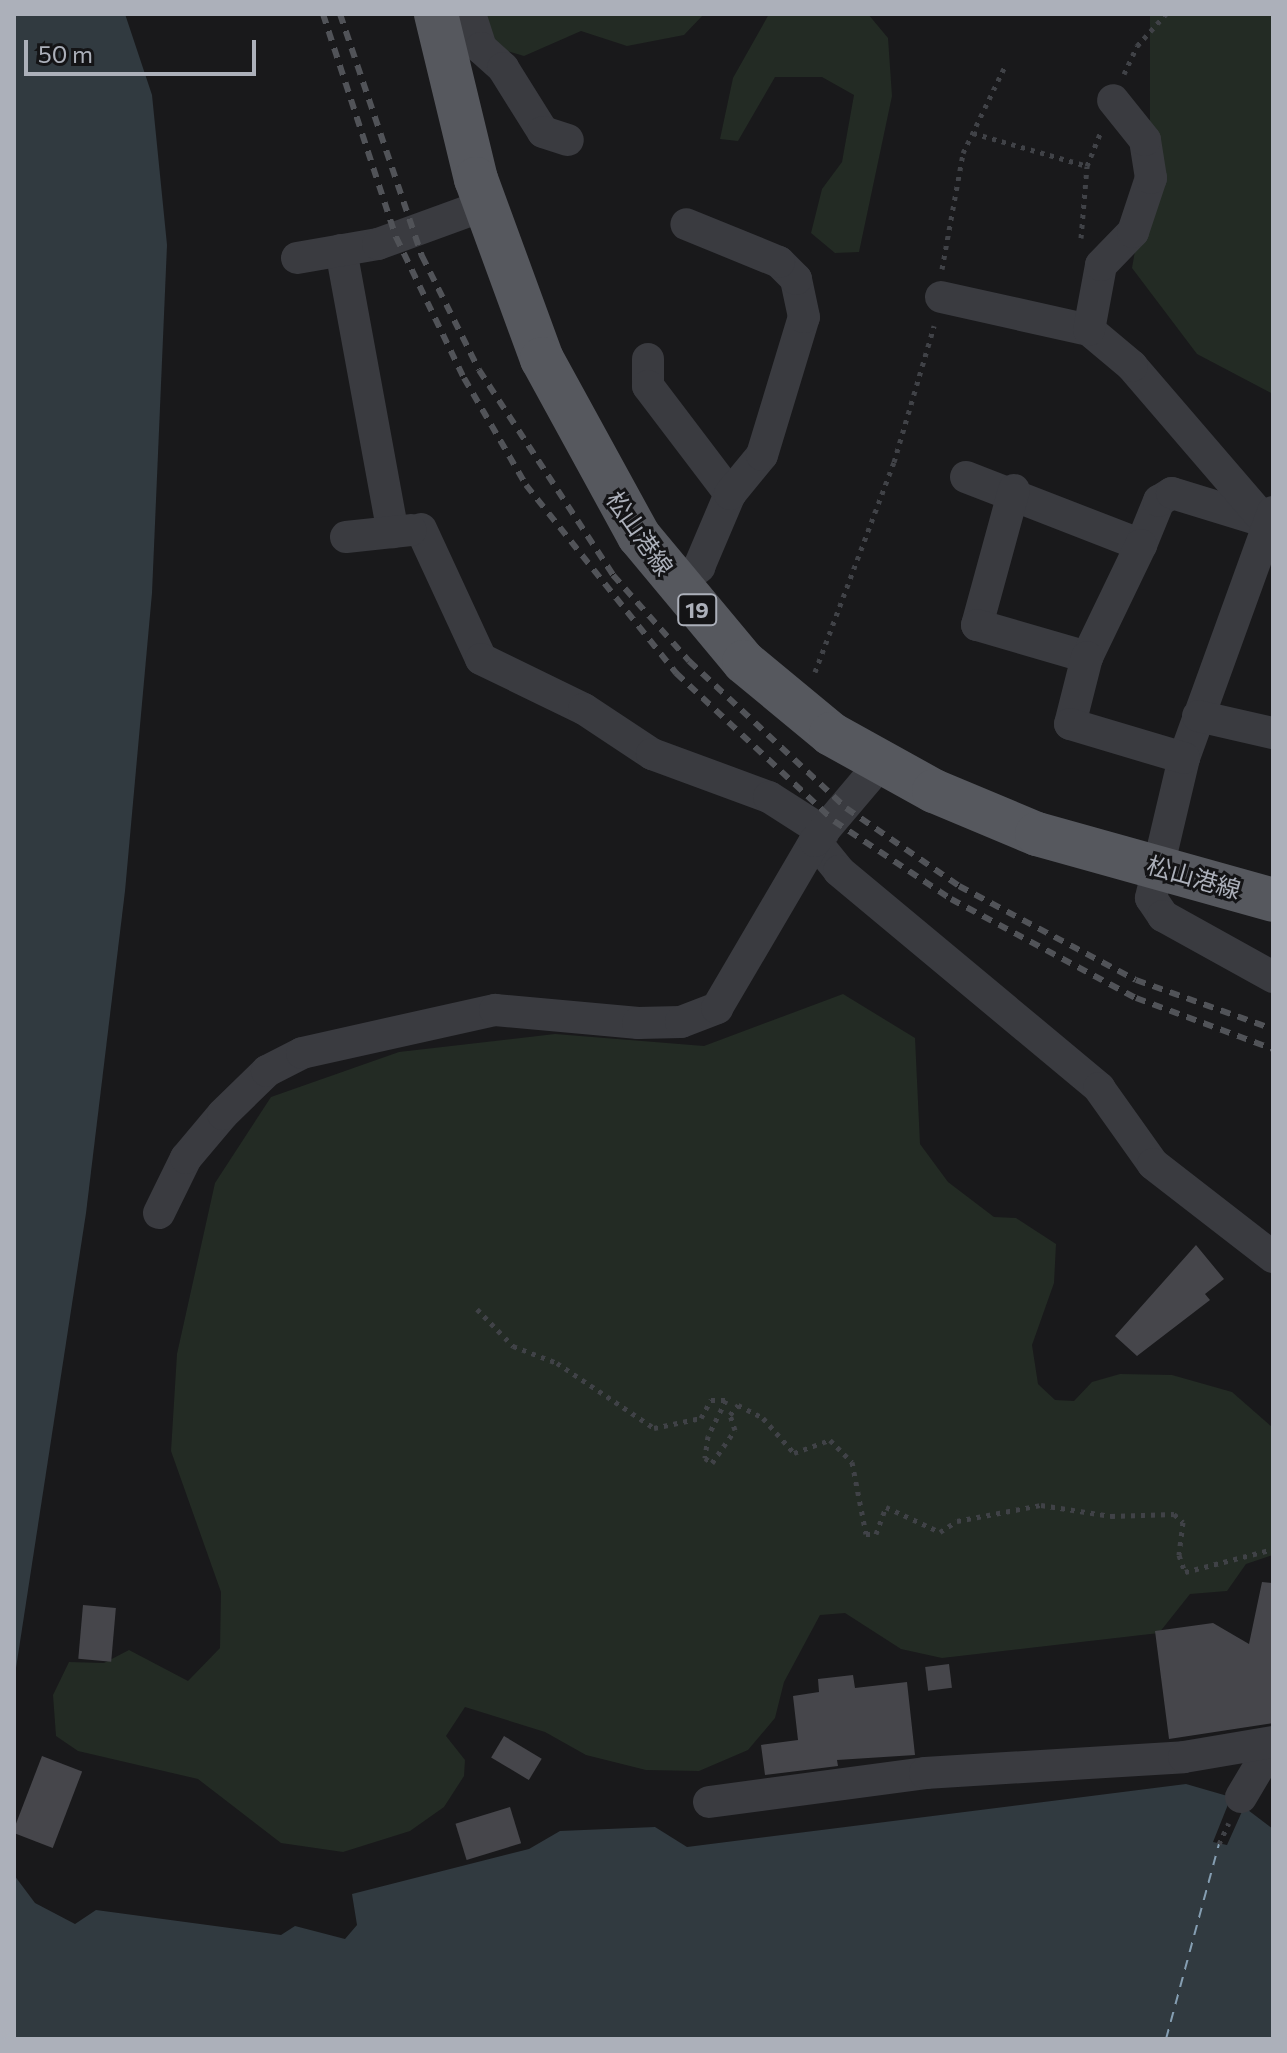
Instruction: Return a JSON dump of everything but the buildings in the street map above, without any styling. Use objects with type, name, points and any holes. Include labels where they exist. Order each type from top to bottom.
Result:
[{"type":"main road","name":"松山港線","points":[[436,14],[485,205],[542,359],[576,429],[676,584],[794,707],[880,764],[1037,834],[1273,900]]},
{"type":"street","points":[[470,14],[481,48],[503,68],[543,132],[568,140]]},
{"type":"street","points":[[1089,330],[1101,265],[1133,232],[1151,178],[1145,140],[1113,100]]},
{"type":"street","points":[[297,258],[341,250],[485,205]]},
{"type":"street","points":[[676,584],[699,567],[730,494],[762,455],[804,317],[796,279],[779,262],[686,224]]},
{"type":"street","points":[[341,250],[419,529],[481,659],[584,709],[652,754],[769,797],[820,836],[839,871],[1099,1088],[1153,1164],[1273,1257]]},
{"type":"street","points":[[941,297],[1089,330],[1132,366],[1269,517]]},
{"type":"street","points":[[648,359],[648,386],[730,494]]},
{"type":"street","points":[[966,477],[1014,490],[1141,545]]},
{"type":"street","points":[[1014,490],[977,625],[1087,657]]},
{"type":"street","points":[[1184,758],[1070,724],[1087,657],[1159,501],[1172,493],[1269,517]]},
{"type":"street","points":[[1269,517],[1184,758],[1151,898],[1163,916],[1273,977]]},
{"type":"street","points":[[346,537],[419,529]]},
{"type":"street","points":[[1198,716],[1273,733]]},
{"type":"street","points":[[159,1213],[186,1158],[223,1114],[267,1071],[302,1053],[495,1010],[638,1023],[681,1022],[717,1008],[820,836],[880,764]]},
{"type":"street","points":[[1241,1797],[1273,1743]]},
{"type":"street","points":[[709,1802],[925,1773],[1184,1757],[1273,1743]]},
{"type":"path","points":[[794,707],[812,682],[866,540],[941,297],[942,248],[973,133],[1006,64]]},
{"type":"path","points":[[973,133],[1087,166]]},
{"type":"path","points":[[477,1309],[513,1346],[557,1363],[654,1428],[701,1418],[711,1400],[726,1400],[708,1436],[705,1458],[712,1463],[735,1430],[730,1415],[738,1405],[763,1418],[794,1453],[830,1440],[852,1462],[866,1534],[876,1534],[886,1507],[940,1532],[957,1521],[1041,1505],[1111,1516],[1174,1514],[1183,1522],[1179,1555],[1185,1572],[1273,1549]]},
{"type":"shaded area","points":[[14,14],[125,14],[152,95],[167,245],[152,593],[125,891],[86,1213],[14,1681]]},
{"type":"shaded area","points":[[481,14],[704,14],[684,35],[627,46],[581,31],[524,56],[486,45]]},
{"type":"shaded area","points":[[769,14],[868,14],[888,38],[892,96],[859,252],[835,253],[811,233],[822,189],[842,162],[854,95],[822,77],[775,77],[738,141],[720,139],[733,78]]},
{"type":"shaded area","points":[[1150,14],[1273,14],[1273,394],[1197,354],[1132,268],[1150,166]]},
{"type":"shaded area","points":[[843,994],[915,1038],[920,1144],[948,1182],[994,1217],[1016,1218],[1056,1244],[1054,1283],[1032,1345],[1038,1384],[1055,1400],[1074,1401],[1092,1382],[1120,1374],[1172,1375],[1232,1392],[1273,1428],[1273,1555],[1246,1564],[1227,1591],[1190,1594],[1159,1633],[942,1658],[901,1649],[845,1613],[820,1615],[784,1682],[775,1718],[748,1750],[699,1771],[646,1770],[586,1755],[545,1732],[465,1707],[446,1736],[465,1760],[464,1776],[444,1807],[410,1831],[343,1852],[281,1843],[198,1779],[78,1751],[56,1736],[53,1695],[69,1662],[104,1663],[129,1650],[188,1681],[220,1648],[221,1592],[171,1451],[177,1354],[215,1183],[271,1097],[399,1052],[555,1034],[704,1046]]},
{"type":"shaded area","points":[[1186,1784],[1231,1797],[1213,1842],[1227,1845],[1244,1807],[1273,1829],[1273,2039],[14,2039],[14,1875],[35,1903],[75,1924],[96,1910],[281,1935],[295,1926],[345,1939],[357,1925],[352,1894],[529,1849],[560,1831],[655,1827],[687,1847]]},
{"type":"ferry route","points":[[1166,2039],[1219,1844]]},
{"type":"railway","points":[[323,14],[396,237],[464,378],[526,485],[676,673],[834,821],[951,899],[1136,998],[1273,1049]]},
{"type":"railway","points":[[340,14],[422,256],[479,370],[613,575],[689,661],[846,808],[959,886],[1136,980],[1273,1029]]}]
